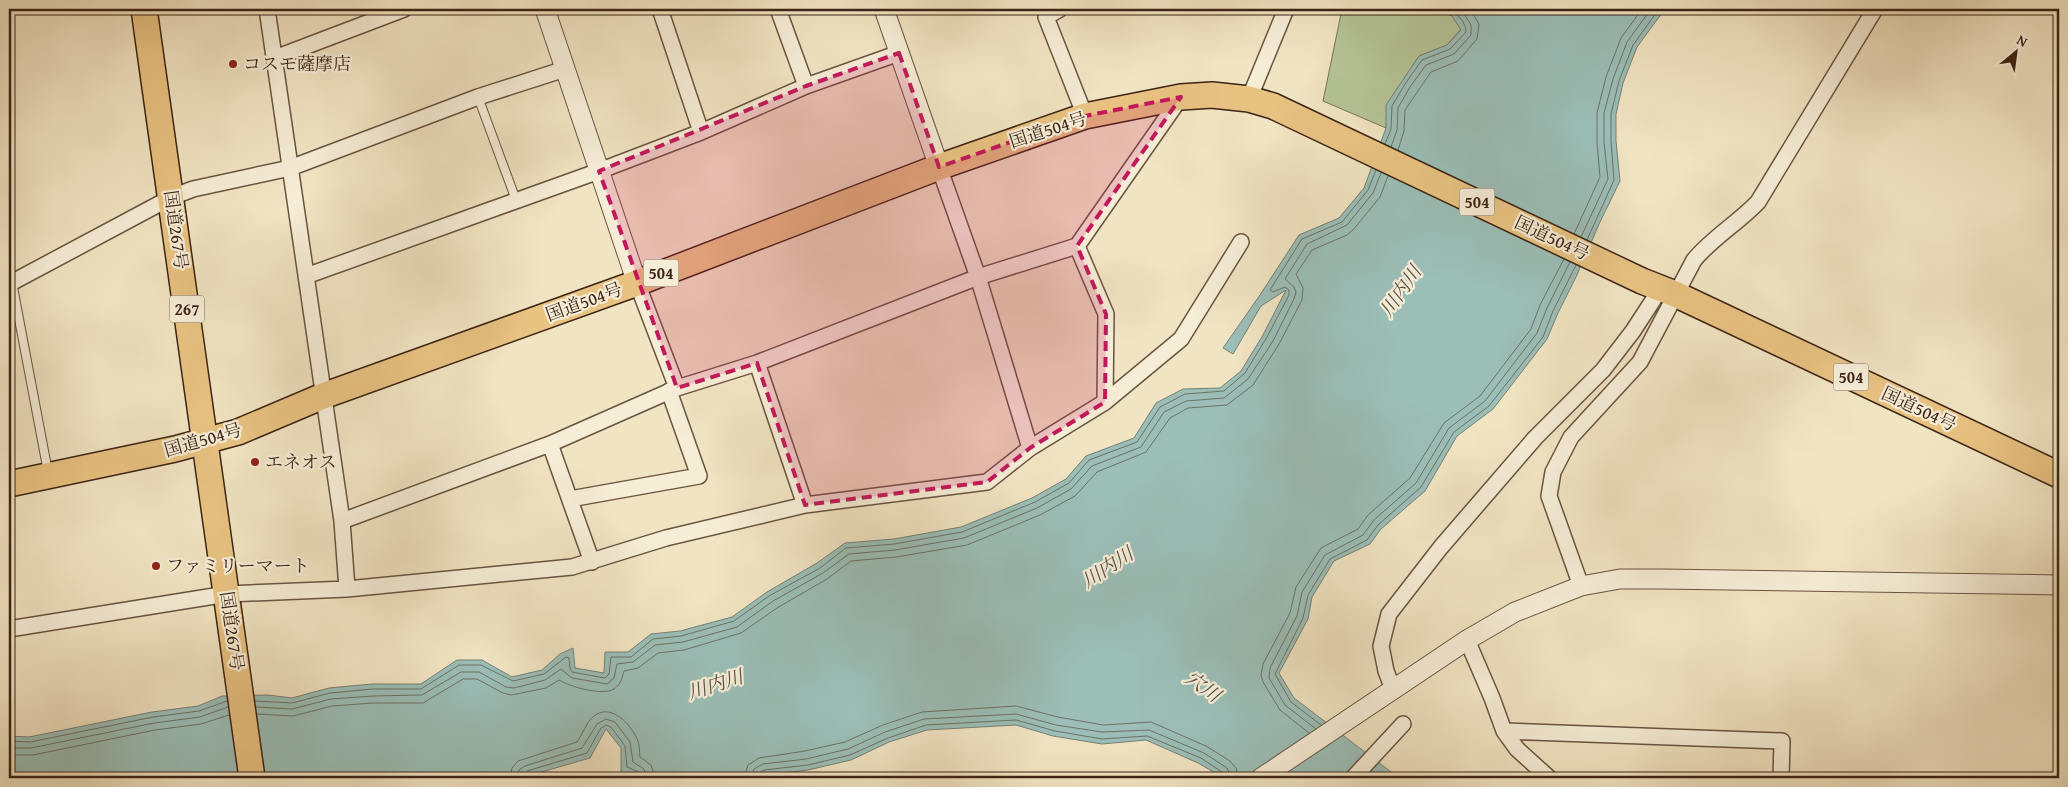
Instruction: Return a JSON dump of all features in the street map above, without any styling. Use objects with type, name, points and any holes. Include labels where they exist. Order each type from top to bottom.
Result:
[{"type":"highway","name":"国道267号","points":[[144,9],[172,197],[252,778]]},
{"type":"highway","name":"国道504号","points":[[9,484],[48,477],[238,432],[323,396],[637,283],[939,167],[1085,116],[1181,97],[1212,95],[1249,100],[1273,106],[1312,123],[2059,475]]},
{"type":"street","points":[[267,9],[342,521],[347,589]]},
{"type":"street","points":[[274,58],[404,9]]},
{"type":"street","points":[[545,9],[673,389],[699,476],[570,499]]},
{"type":"street","points":[[660,9],[702,132]]},
{"type":"street","points":[[778,9],[806,86]]},
{"type":"street","points":[[884,9],[978,277],[1030,448]]},
{"type":"street","points":[[1060,9],[1046,17],[1085,116]]},
{"type":"street","points":[[1249,100],[1286,9]]},
{"type":"street","points":[[1393,690],[1386,671],[1381,646],[1389,614],[1441,547],[1535,438],[1603,370],[1633,332],[1659,288],[1694,260],[1703,249],[1742,219],[1758,202],[1875,9]]},
{"type":"street","points":[[306,276],[599,171],[702,132],[806,86],[899,53]]},
{"type":"street","points":[[10,283],[172,197],[193,190],[290,168],[478,98],[565,69]]},
{"type":"street","points":[[342,521],[550,444],[673,389],[757,363],[978,277],[1077,246],[1181,97]]},
{"type":"street","points":[[9,629],[228,602],[572,567],[666,538],[806,505],[987,482],[1030,448],[1105,402],[1182,339],[1241,242]]},
{"type":"street","points":[[1077,246],[1106,314],[1105,402]]},
{"type":"street","points":[[1581,586],[1550,496],[1553,472],[1571,437],[1640,362],[1659,288]]},
{"type":"street","points":[[757,363],[806,505]]},
{"type":"street","points":[[550,444],[592,562]]},
{"type":"street","points":[[1261,778],[1467,640],[1515,612],[1581,586],[1620,579],[1661,579],[2059,586]]},
{"type":"street","points":[[1467,640],[1504,731],[1517,748],[1549,778]]},
{"type":"street","points":[[1353,778],[1403,724]]},
{"type":"street","points":[[1504,731],[1782,740],[1780,778]]},
{"type":"lane","points":[[478,98],[516,200]]},
{"type":"lane","points":[[10,283],[48,477]]},
{"type":"highlighted area","points":[[899,53],[939,167],[1085,116],[1181,97],[1077,246],[1106,314],[1105,402],[1030,448],[987,482],[805,505],[757,363],[677,388],[599,171],[806,86]]},
{"type":"green space","points":[[1342,9],[1437,9],[1452,16],[1461,29],[1447,45],[1419,56],[1387,105],[1386,128],[1323,101]]},
{"type":"water","points":[[1437,9],[1665,9],[1637,47],[1623,83],[1616,114],[1616,141],[1620,181],[1547,339],[1493,409],[1457,436],[1425,491],[1381,529],[1370,544],[1334,561],[1312,597],[1308,619],[1279,673],[1294,698],[1399,778],[1224,778],[1198,763],[1146,740],[1102,744],[1053,736],[1016,725],[927,730],[889,742],[851,760],[808,770],[765,775],[757,778],[640,778],[621,772],[621,748],[606,729],[590,758],[521,778],[9,778],[9,736],[29,737],[152,712],[198,706],[222,696],[268,695],[292,698],[329,688],[372,684],[421,684],[457,660],[482,660],[512,677],[542,670],[560,654],[573,648],[575,668],[604,673],[605,652],[628,652],[651,634],[680,631],[732,617],[767,592],[817,563],[845,543],[894,539],[961,527],[1032,498],[1066,479],[1086,456],[1134,438],[1156,403],[1183,389],[1220,388],[1241,371],[1263,335],[1286,290],[1261,306],[1233,354],[1223,348],[1299,235],[1339,218],[1364,188],[1386,128],[1386,105],[1419,56],[1447,45],[1461,30],[1452,16]]},
{"type":"place","name":"コスモ薩摩店","points":[[233,64]]},
{"type":"place","name":"エネオス","points":[[255,462]]},
{"type":"place","name":"ファミリーマート","points":[[156,566]]},
{"type":"water label","name":"川内川","points":[[1400,291]]},
{"type":"water label","name":"川内川","points":[[1107,567]]},
{"type":"water label","name":"川内川","points":[[715,684]]},
{"type":"water label","name":"穴川","points":[[1203,686]]}]
